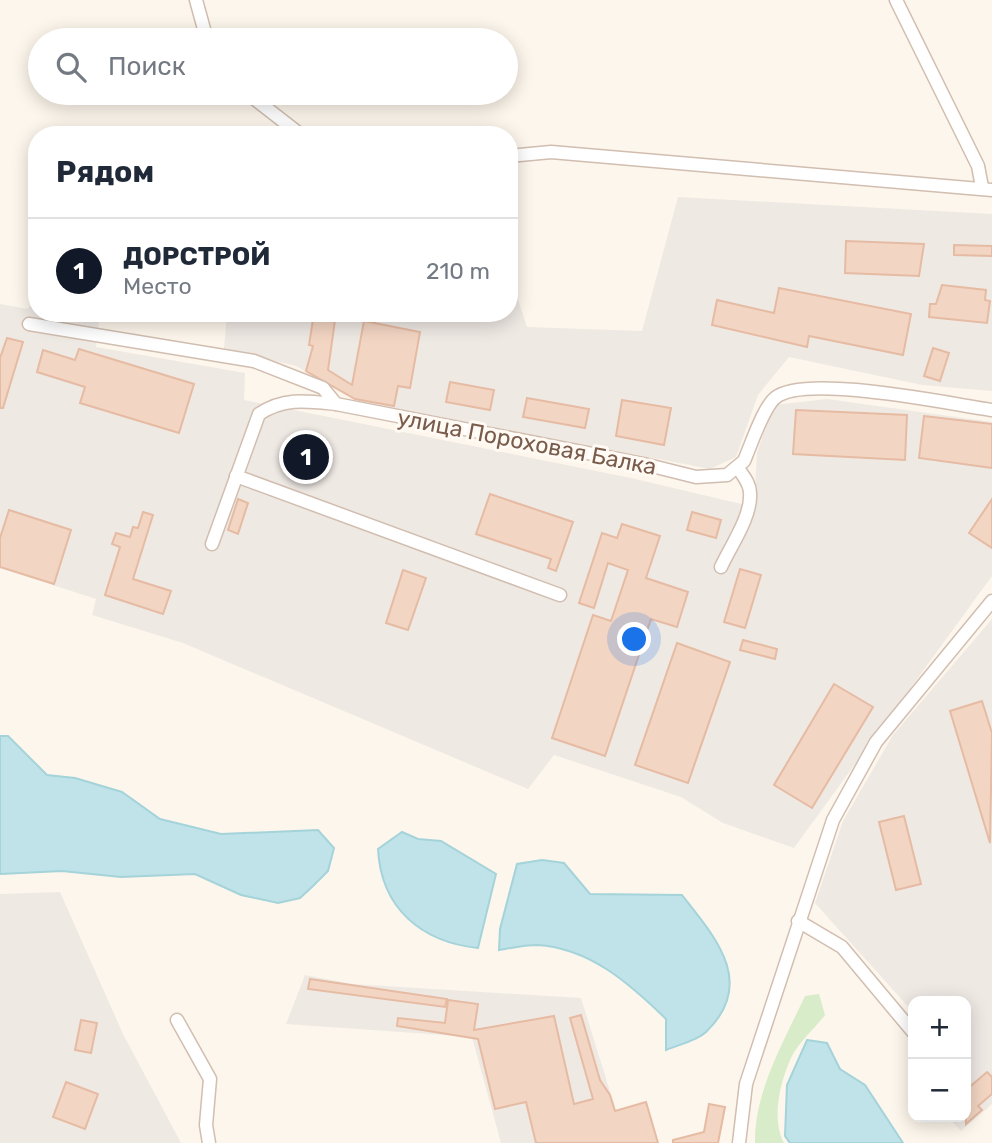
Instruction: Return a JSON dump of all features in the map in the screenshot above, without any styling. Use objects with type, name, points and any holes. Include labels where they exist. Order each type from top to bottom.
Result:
[{"type":"street","points":[[196,0],[204,28]]},
{"type":"street","points":[[518,155],[551,152],[987,188],[895,0]]},
{"type":"street","points":[[262,105],[289,126]]},
{"type":"street","name":"улица Пороховая Балка","points":[[29,324],[254,361],[323,388],[336,404],[644,464],[696,477],[727,475],[738,468]]},
{"type":"street","points":[[721,567],[748,508],[751,495],[738,468],[744,461],[772,402],[796,389],[825,387],[992,410]]},
{"type":"street","points":[[212,544],[260,414],[273,405],[297,400],[336,404]]},
{"type":"street","points":[[236,476],[560,595]]},
{"type":"street","points":[[738,1143],[746,1084],[833,820],[876,742],[992,601]]},
{"type":"street","points":[[798,921],[842,947],[908,1026]]},
{"type":"street","points":[[177,1020],[210,1079],[206,1125],[209,1143]]},
{"type":"shaded area","points":[[678,197],[992,214],[992,391],[922,385],[789,357],[758,395],[736,457],[710,469],[359,401],[296,366],[224,349],[226,322],[518,322],[518,299],[527,327],[642,331]]},
{"type":"shaded area","points":[[0,304],[28,309],[28,322],[99,322],[96,347],[245,373],[244,400],[631,478],[754,507],[757,452],[774,405],[827,399],[992,422],[992,576],[794,848],[723,823],[681,797],[554,755],[528,789],[183,643],[92,615],[96,599],[0,568]]},
{"type":"shaded area","points":[[992,619],[992,1104],[961,1131],[953,1122],[971,1122],[971,996],[908,996],[908,1006],[815,903],[843,821],[893,735]]},
{"type":"shaded area","points":[[60,892],[123,1034],[181,1143],[0,1143],[0,894]]},
{"type":"shaded area","points":[[305,975],[352,984],[581,998],[626,1143],[501,1143],[472,1037],[286,1024]]},
{"type":"green space","points":[[819,994],[825,1015],[794,1052],[778,1100],[778,1123],[784,1143],[755,1143],[759,1105],[772,1067],[805,996]]},
{"type":"water","points":[[0,736],[8,736],[47,775],[75,778],[122,792],[160,819],[221,834],[318,830],[334,848],[328,871],[300,898],[278,903],[241,895],[195,874],[121,877],[62,871],[0,874]]},
{"type":"water","points":[[402,832],[418,839],[441,841],[496,874],[478,948],[457,944],[422,930],[396,905],[387,889],[378,849]]},
{"type":"water","points":[[542,860],[564,863],[590,894],[682,895],[718,944],[730,978],[728,996],[721,1014],[706,1032],[666,1050],[666,1019],[608,970],[574,953],[556,948],[532,945],[499,950],[500,929],[517,864]]},
{"type":"water","points":[[807,1040],[827,1043],[840,1069],[865,1085],[903,1143],[790,1143],[785,1136],[787,1085]]},
{"type":"building","points":[[846,241],[924,244],[919,276],[845,273]]},
{"type":"building","points":[[954,245],[992,246],[992,256],[954,255]]},
{"type":"building","points":[[942,285],[986,290],[985,300],[990,301],[987,323],[929,317],[930,304],[936,304]]},
{"type":"building","points":[[779,288],[911,314],[903,355],[809,336],[807,347],[712,325],[717,300],[774,313]]},
{"type":"building","points":[[313,322],[335,322],[328,370],[352,385],[364,322],[420,332],[410,388],[398,386],[394,406],[355,399],[306,371],[313,346],[309,345]]},
{"type":"building","points":[[7,338],[23,342],[3,408],[0,408],[0,358]]},
{"type":"building","points":[[933,348],[949,353],[940,381],[924,376]]},
{"type":"building","points":[[79,349],[194,384],[179,433],[80,403],[85,387],[37,372],[43,350],[75,360]]},
{"type":"building","points":[[450,382],[494,390],[490,410],[446,402]]},
{"type":"building","points":[[527,398],[589,409],[585,428],[523,417]]},
{"type":"building","points":[[622,400],[671,408],[664,445],[616,436]]},
{"type":"building","points":[[796,410],[907,415],[905,460],[793,454]]},
{"type":"building","points":[[924,416],[992,424],[992,468],[919,458]]},
{"type":"building","points":[[290,439],[330,451],[323,475],[283,464]]},
{"type":"building","points":[[490,494],[573,522],[556,571],[548,568],[551,559],[476,534]]},
{"type":"building","points":[[238,499],[248,503],[238,534],[228,530]]},
{"type":"building","points":[[992,499],[992,548],[969,533]]},
{"type":"building","points":[[9,510],[71,530],[54,584],[0,567],[0,538]]},
{"type":"building","points":[[143,512],[153,515],[133,579],[171,591],[163,614],[105,595],[120,547],[112,544],[116,533],[130,537],[133,527],[138,528]]},
{"type":"building","points":[[692,512],[721,520],[716,538],[687,530]]},
{"type":"building","points":[[622,524],[660,536],[646,578],[688,592],[677,627],[651,619],[605,756],[552,738],[593,615],[611,621],[628,570],[608,563],[594,608],[579,603],[602,533],[617,538]]},
{"type":"building","points":[[740,569],[761,575],[745,628],[724,622]]},
{"type":"building","points":[[403,570],[426,578],[408,630],[386,623]]},
{"type":"building","points":[[743,640],[777,649],[775,659],[740,650]]},
{"type":"building","points":[[677,643],[730,662],[688,783],[635,765]]},
{"type":"building","points":[[834,684],[873,707],[812,808],[774,785]]},
{"type":"building","points":[[982,701],[992,733],[990,843],[950,711]]},
{"type":"building","points":[[904,816],[921,884],[896,890],[879,822]]},
{"type":"building","points":[[310,979],[447,999],[445,1007],[308,989]]},
{"type":"building","points":[[448,1000],[478,1004],[474,1030],[554,1016],[574,1104],[593,1099],[570,1018],[581,1015],[600,1080],[610,1095],[615,1111],[646,1102],[658,1143],[536,1143],[526,1102],[495,1109],[478,1039],[397,1026],[398,1018],[445,1023]]},
{"type":"building","points":[[81,1020],[97,1023],[91,1053],[75,1050]]},
{"type":"building","points":[[987,1072],[992,1077],[992,1094],[978,1106],[982,1110],[971,1120],[971,1086]]},
{"type":"building","points":[[66,1082],[98,1094],[85,1129],[53,1117]]},
{"type":"building","points":[[709,1104],[725,1107],[718,1143],[673,1143],[673,1140],[704,1132]]},
{"type":"place","name":"ДОРСТРОЙ","points":[[306,457]]}]
